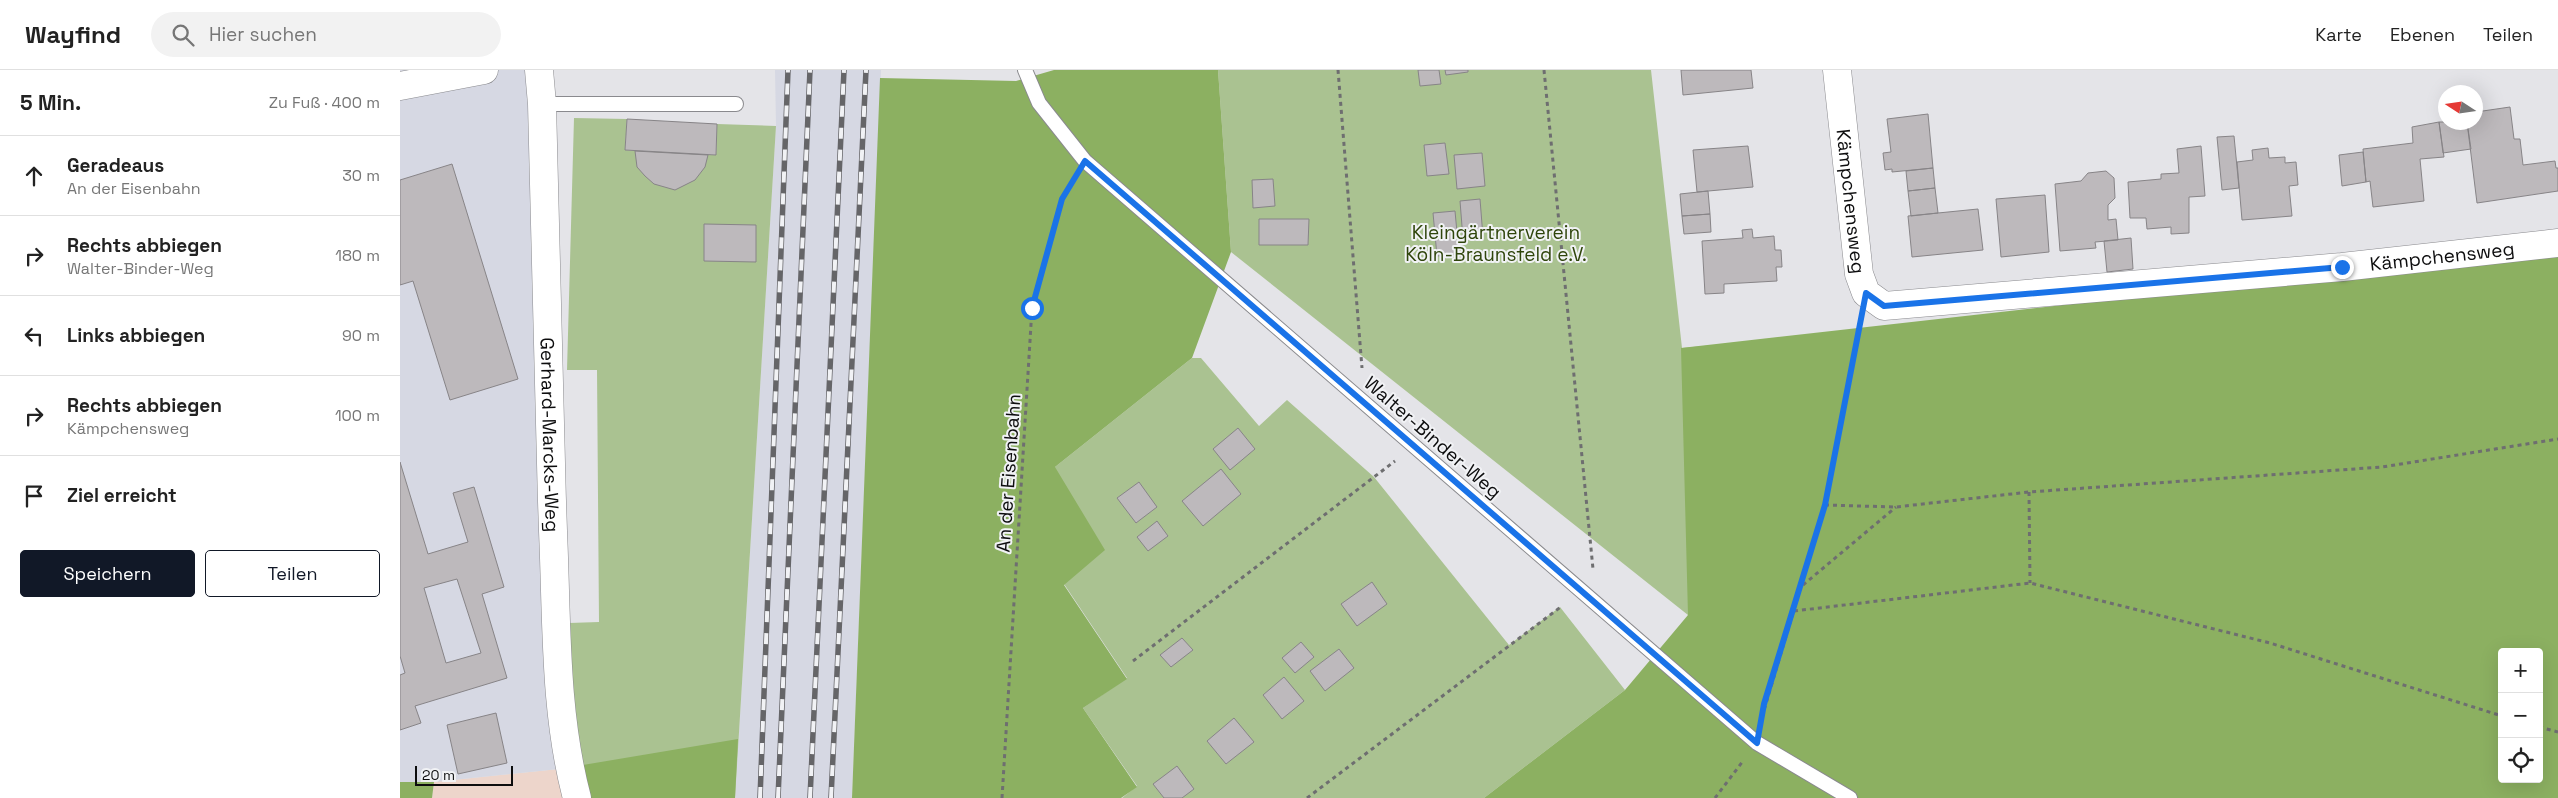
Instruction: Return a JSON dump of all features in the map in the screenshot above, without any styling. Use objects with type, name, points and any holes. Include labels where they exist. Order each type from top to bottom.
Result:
[{"type":"street","points":[[400,86],[484,70]]},
{"type":"street","name":"Gerhard-Marcks-Weg","points":[[539,70],[542,104],[548,384],[561,708],[569,766],[577,798]]},
{"type":"street","name":"Kämpchensweg","points":[[1837,70],[1859,274],[1866,293],[1884,306],[2342,267],[2558,243]]},
{"type":"lane","name":"Walter-Binder-Weg","points":[[1025,70],[1039,103],[1085,161],[1757,743],[1850,798]]},
{"type":"lane","points":[[542,104],[736,104]]},
{"type":"path","points":[[1338,70],[1365,403]]},
{"type":"path","points":[[1544,70],[1596,604]]},
{"type":"path","name":"An der Eisenbahn","points":[[1002,798],[1032,308],[1062,199],[1085,161]]},
{"type":"path","points":[[1715,798],[1757,743],[1764,704],[1802,586],[1825,505],[1866,293]]},
{"type":"path","points":[[1825,505],[1896,507],[2029,492],[2382,467],[2558,439]]},
{"type":"path","points":[[1133,661],[1414,446]]},
{"type":"path","points":[[2029,492],[2030,583]]},
{"type":"path","points":[[1802,586],[1896,507]]},
{"type":"path","points":[[1794,611],[2030,583],[2270,643],[2498,715]]},
{"type":"path","points":[[1307,798],[1581,591]]},
{"type":"path","points":[[2543,728],[2558,732]]},
{"type":"shaded area","points":[[400,70],[527,70],[559,769],[434,782],[400,782]]},
{"type":"shaded area","points":[[775,70],[881,70],[852,798],[735,798],[776,126]]},
{"type":"shaded area","points":[[559,769],[567,798],[432,798],[434,782]]},
{"type":"green space","points":[[1054,70],[1218,70],[1231,252],[1192,358],[1055,467],[1105,550],[1064,585],[1127,679],[1083,708],[1137,787],[1121,798],[852,798],[880,78],[1016,81]]},
{"type":"green space","name":"Kleingärtnerverein Köln-Braunsfeld e.V.","points":[[1218,70],[1651,70],[1682,348],[2349,287],[2558,258],[2558,798],[1656,798],[1688,615],[1231,252]]},
{"type":"green space","points":[[574,118],[627,119],[625,150],[708,155],[716,155],[717,124],[776,126],[735,798],[576,766],[569,623],[599,622],[597,370],[567,370]]},
{"type":"green space","points":[[2558,249],[2558,798],[1484,798],[1625,690],[1688,615],[1681,348]]},
{"type":"green space","points":[[1192,358],[1201,358],[1259,426],[1287,400],[1374,477],[1509,645],[1560,607],[1625,690],[1484,798],[1122,798],[1137,786],[1083,708],[1127,678],[1064,584],[1055,467]]},
{"type":"green space","points":[[738,739],[735,798],[567,798],[559,769]]},
{"type":"green space","points":[[400,782],[434,782],[432,798],[400,798]]},
{"type":"building","points":[[1418,70],[1439,70],[1441,84],[1420,86]]},
{"type":"building","points":[[1445,70],[1468,70],[1468,72],[1446,75]]},
{"type":"building","points":[[1681,70],[1751,70],[1753,88],[1683,95]]},
{"type":"building","points":[[2510,107],[2514,139],[2520,139],[2523,165],[2555,161],[2556,168],[2558,168],[2558,191],[2477,203],[2468,130],[2483,130],[2483,111]]},
{"type":"building","points":[[1928,114],[1933,168],[1892,172],[1892,169],[1885,170],[1883,153],[1891,152],[1887,119]]},
{"type":"building","points":[[627,119],[717,124],[716,155],[625,150]]},
{"type":"building","points":[[2438,122],[2438,130],[2440,130],[2444,157],[2420,159],[2424,201],[2373,207],[2370,181],[2366,182],[2363,149],[2413,143],[2412,127]]},
{"type":"building","points":[[2440,130],[2468,130],[2471,149],[2443,153]]},
{"type":"building","points":[[2234,136],[2239,188],[2222,190],[2217,137]]},
{"type":"building","points":[[1445,143],[1449,174],[1427,176],[1424,145]]},
{"type":"building","points":[[1748,146],[1753,187],[1697,192],[1693,150]]},
{"type":"building","points":[[2201,146],[2205,196],[2189,197],[2189,233],[2171,234],[2171,227],[2147,229],[2146,218],[2130,218],[2128,182],[2161,179],[2161,174],[2179,173],[2177,149]]},
{"type":"building","points":[[2268,148],[2269,158],[2285,157],[2285,163],[2296,162],[2298,185],[2289,186],[2292,216],[2242,220],[2237,162],[2253,160],[2252,150]]},
{"type":"building","points":[[635,151],[708,155],[705,167],[695,180],[675,190],[654,184],[645,176],[637,167]]},
{"type":"building","points":[[2363,152],[2366,182],[2342,186],[2339,155]]},
{"type":"building","points":[[1482,153],[1485,186],[1457,189],[1454,155]]},
{"type":"building","points":[[452,164],[518,379],[450,400],[413,281],[400,285],[400,180]]},
{"type":"building","points":[[1933,168],[1935,188],[1908,191],[1906,171]]},
{"type":"building","points":[[2106,171],[2114,178],[2115,198],[2108,205],[2108,220],[2116,219],[2118,240],[2095,242],[2096,248],[2060,251],[2055,184],[2081,181],[2088,173]]},
{"type":"building","points":[[1273,179],[1275,206],[1253,208],[1252,180]]},
{"type":"building","points":[[1935,188],[1938,213],[1911,216],[1908,191]]},
{"type":"building","points":[[1708,191],[1710,214],[1682,216],[1680,194]]},
{"type":"building","points":[[2045,195],[2049,252],[2001,257],[1996,199]]},
{"type":"building","points":[[1480,199],[1483,237],[1463,239],[1460,201]]},
{"type":"building","points":[[1978,209],[1983,250],[1912,257],[1908,216]]},
{"type":"building","points":[[1455,211],[1459,254],[1437,256],[1433,213]]},
{"type":"building","points":[[1710,214],[1711,232],[1684,234],[1682,216]]},
{"type":"building","points":[[1259,219],[1309,219],[1308,245],[1259,245]]},
{"type":"building","points":[[704,224],[756,225],[756,262],[704,261]]},
{"type":"building","points":[[1752,229],[1753,238],[1774,236],[1775,250],[1781,250],[1782,267],[1776,267],[1777,281],[1724,284],[1724,293],[1705,294],[1702,241],[1743,238],[1742,230]]},
{"type":"building","points":[[2131,238],[2133,269],[2107,272],[2104,241]]},
{"type":"building","points":[[1238,428],[1255,449],[1230,470],[1213,449]]},
{"type":"building","points":[[400,462],[428,554],[468,542],[453,493],[474,487],[504,587],[482,594],[507,678],[415,706],[421,723],[400,730],[400,675],[405,673],[400,656]],"holes":[[[457,579],[481,653],[446,663],[424,588]]]},
{"type":"building","points":[[1221,469],[1241,494],[1203,526],[1182,501]]},
{"type":"building","points":[[1139,482],[1157,507],[1136,523],[1117,498]]},
{"type":"building","points":[[1157,521],[1168,536],[1148,551],[1137,537]]},
{"type":"building","points":[[1372,582],[1387,604],[1357,626],[1341,604]]},
{"type":"building","points":[[1182,638],[1193,650],[1171,667],[1160,655]]},
{"type":"building","points":[[1301,642],[1314,657],[1295,673],[1282,658]]},
{"type":"building","points":[[1339,649],[1354,668],[1325,691],[1310,671]]},
{"type":"building","points":[[1284,677],[1304,701],[1282,719],[1263,695]]},
{"type":"building","points":[[496,713],[507,763],[458,774],[447,725]]},
{"type":"building","points":[[1234,718],[1254,742],[1226,764],[1207,741]]},
{"type":"building","points":[[1177,766],[1194,789],[1182,798],[1164,798],[1153,784]]},
{"type":"railway","points":[[760,798],[788,70]]},
{"type":"railway","points":[[778,798],[810,70]]},
{"type":"railway","points":[[810,798],[844,70]]},
{"type":"railway","points":[[831,798],[866,70]]},
{"type":"route","points":[[1032,308],[1062,199],[1085,161],[1757,743],[1764,704],[1802,586],[1825,505],[1866,293],[1884,306],[2342,267]]}]
